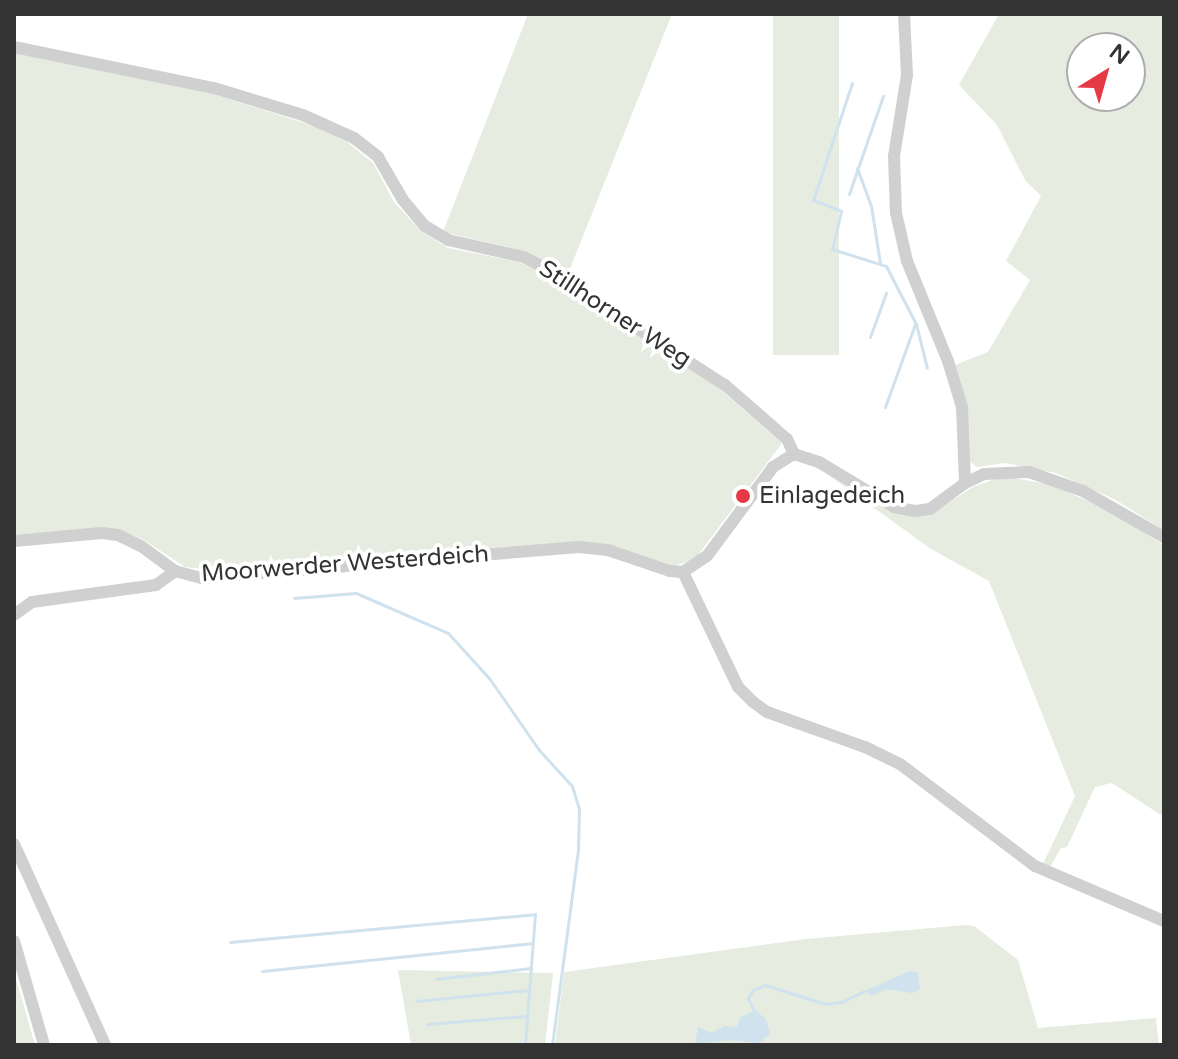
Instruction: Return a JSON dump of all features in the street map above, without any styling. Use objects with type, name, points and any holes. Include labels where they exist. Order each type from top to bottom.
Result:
[{"type":"street","points":[[904,14],[907,75],[894,156],[896,213],[907,261],[948,361],[962,407],[965,483],[999,471],[1041,475],[1111,504],[1164,537]]},
{"type":"street","name":"Stillhorner Weg","points":[[14,47],[214,88],[303,115],[354,138],[378,157],[403,200],[425,226],[448,240],[524,257],[543,267],[725,385],[787,439],[794,454],[819,462],[894,507],[930,509],[965,483]]},
{"type":"street","points":[[794,454],[773,467],[707,556],[683,572],[738,687],[767,712],[865,747],[900,764],[1035,866],[1164,921]]},
{"type":"street","points":[[14,541],[102,533],[118,535],[141,546],[175,571]]},
{"type":"street","name":"Moorwerder Westerdeich","points":[[14,615],[32,602],[156,585],[175,571],[217,579],[579,547],[608,550],[670,571],[683,572]]},
{"type":"street","points":[[14,844],[105,1045]]},
{"type":"street","points":[[14,941],[44,1045]]},
{"type":"shaded area","points":[[528,14],[672,14],[567,276],[516,249],[443,232]]},
{"type":"shaded area","points":[[773,14],[839,14],[839,355],[773,355]]},
{"type":"shaded area","points":[[999,14],[1164,14],[1164,530],[1114,499],[1056,473],[1005,463],[977,467],[970,462],[969,423],[955,365],[988,352],[1030,280],[1006,261],[1041,196],[1025,180],[997,125],[959,85]]},
{"type":"shaded area","points":[[14,53],[213,94],[317,127],[347,142],[373,163],[394,202],[421,231],[448,248],[519,262],[552,278],[708,379],[782,443],[695,559],[674,566],[609,544],[579,542],[214,570],[185,567],[144,540],[121,531],[101,528],[14,535]]},
{"type":"shaded area","points":[[823,471],[890,512],[931,514],[973,487],[1003,476],[1052,485],[1108,510],[1164,545],[1164,817],[1112,783],[1095,787],[1067,847],[1061,848],[1050,867],[1043,864],[1075,796],[989,581],[931,549]]},
{"type":"shaded area","points":[[974,926],[1018,960],[1038,1028],[1156,1018],[1159,1045],[555,1045],[564,972],[806,939]]},
{"type":"shaded area","points":[[398,970],[553,973],[545,1045],[411,1045]]},
{"type":"shaded area","points":[[14,973],[19,989],[35,1045],[14,1045]]},
{"type":"water","points":[[909,971],[918,973],[920,989],[912,993],[886,989],[872,996],[865,991]]},
{"type":"water","points":[[755,1010],[766,1019],[770,1034],[759,1043],[731,1040],[695,1044],[698,1027],[712,1033],[724,1026],[737,1027],[740,1018]]},
{"type":"waterway","points":[[852,83],[813,200],[841,211],[832,249],[886,266],[916,324],[927,368]]},
{"type":"waterway","points":[[849,194],[883,96]]},
{"type":"waterway","points":[[857,168],[871,206],[880,263]]},
{"type":"waterway","points":[[870,337],[886,293]]},
{"type":"waterway","points":[[885,407],[915,324]]},
{"type":"waterway","points":[[294,598],[356,593],[448,633],[489,678],[539,750],[572,786],[579,809],[578,850],[552,1045]]},
{"type":"waterway","points":[[230,942],[535,914],[525,1045]]},
{"type":"waterway","points":[[262,971],[532,943]]},
{"type":"waterway","points":[[436,979],[531,968]]},
{"type":"waterway","points":[[755,1013],[748,998],[753,990],[765,985],[825,1004],[841,1002],[865,991]]},
{"type":"waterway","points":[[416,1001],[528,990]]},
{"type":"waterway","points":[[427,1024],[527,1016]]},
{"type":"place","name":"Einlagedeich","points":[[743,496]]}]
